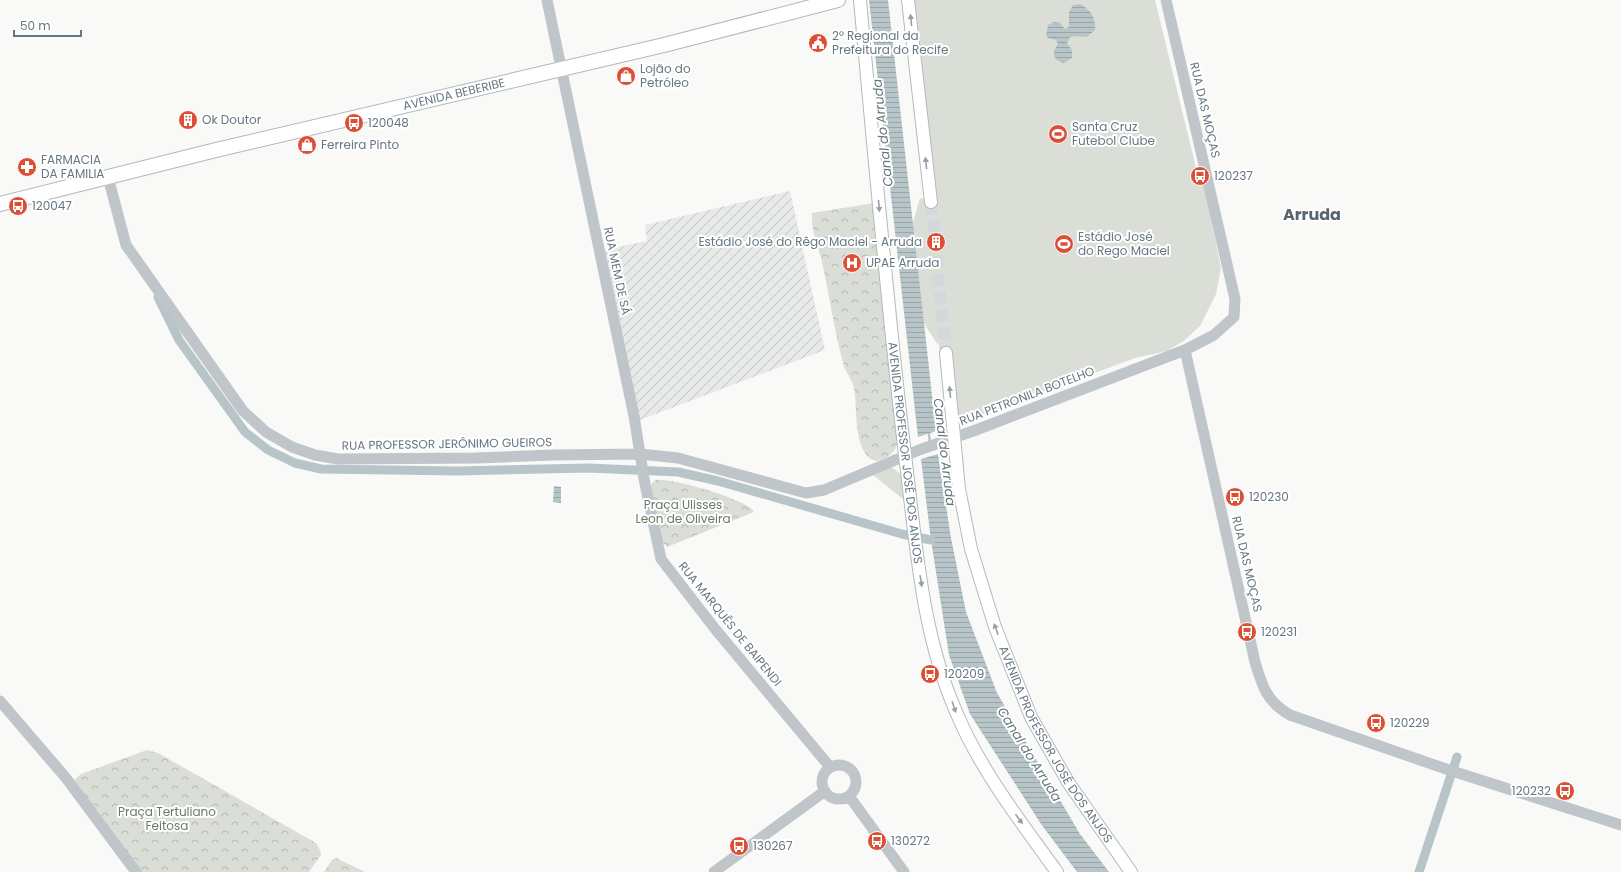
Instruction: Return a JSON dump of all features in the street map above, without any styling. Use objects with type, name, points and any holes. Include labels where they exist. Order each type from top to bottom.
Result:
[{"type":"main road","name":"AVENIDA BEBERIBE","points":[[0,204],[664,45],[838,0]]},
{"type":"main road","name":"AVENIDA PROFESSOR JOSÉ DOS ANJOS","points":[[860,0],[890,321],[915,537],[924,599],[934,643],[957,715],[980,759],[1012,810],[1057,872]]},
{"type":"main road","points":[[908,0],[931,202]]},
{"type":"main road","name":"AVENIDA PROFESSOR JOSÉ DOS ANJOS","points":[[946,353],[949,440],[971,549],[995,627],[1031,717],[1068,782],[1131,872]]},
{"type":"street","name":"RUA MEM DE SÁ","points":[[547,0],[634,416],[644,477]]},
{"type":"street","name":"RUA DAS MOÇAS","points":[[1166,0],[1201,145],[1236,309],[1234,317],[1214,334],[1185,350],[1255,662],[1260,681],[1268,696],[1278,708],[1290,715],[1453,771],[1621,825]]},
{"type":"street","name":"RUA PROFESSOR JERÔNIMO GUEIROS","points":[[108,177],[126,245],[243,411],[266,432],[292,447],[315,455],[338,459],[476,458],[554,455],[641,459],[678,458],[799,492],[812,492]]},
{"type":"street","name":"RUA PETRONILA BOTELHO","points":[[812,492],[824,490],[926,448],[1185,350]]},
{"type":"street","name":"RUA MARQUÊS DE BAIPENDI","points":[[644,477],[661,559],[716,630],[830,767]]},
{"type":"street","points":[[0,701],[66,778],[136,872]]},
{"type":"street","points":[[838,765],[846,766],[854,775],[856,784],[849,796],[839,799],[829,795],[825,791],[823,786],[824,776],[830,767],[838,765]]},
{"type":"street","points":[[714,872],[825,791]]},
{"type":"street","points":[[849,796],[904,872]]},
{"type":"shaded area","points":[[790,191],[825,350],[640,420],[604,250],[647,241],[645,225]]},
{"type":"green space","name":"Estádio José do Rego Maciel","points":[[914,0],[1155,0],[1199,180],[1203,179],[1221,268],[1216,294],[1200,326],[1185,340],[1167,351],[1135,358],[966,421],[956,412],[946,353],[936,342],[920,317],[912,246],[913,222],[920,198],[934,203]]},
{"type":"green space","points":[[874,203],[898,440],[896,448],[891,454],[884,459],[876,461],[868,457],[863,450],[860,440],[854,388],[840,353],[821,257],[813,230],[812,219],[812,213]]},
{"type":"green space","points":[[889,467],[893,468],[902,475],[903,499],[872,474]]},
{"type":"green space","name":"Praça Ulisses Leon de Oliveira","points":[[656,480],[677,482],[708,490],[738,501],[754,512],[667,547],[662,542],[650,487]]},
{"type":"green space","name":"Praça Tertuliano Feitosa","points":[[147,750],[158,753],[316,843],[321,855],[309,872],[140,872],[76,784],[75,779],[81,774]]},
{"type":"green space","points":[[336,858],[365,872],[324,872],[332,860]]},
{"type":"water","points":[[869,0],[888,0],[936,431],[918,437]]},
{"type":"water","points":[[1080,4],[1087,9],[1094,18],[1095,30],[1087,37],[1070,37],[1067,43],[1072,50],[1072,58],[1064,63],[1060,62],[1054,56],[1054,50],[1058,44],[1056,40],[1048,38],[1046,35],[1048,25],[1054,22],[1060,23],[1065,29],[1069,27],[1069,12],[1073,5]]},
{"type":"water","points":[[938,454],[951,538],[966,612],[997,693],[1080,834],[1109,872],[1077,872],[1041,824],[970,714],[949,655],[931,540],[921,459]]},
{"type":"water","points":[[554,486],[561,487],[561,503],[553,502]]},
{"type":"waterway","points":[[158,297],[179,340],[245,432],[268,450],[295,463],[321,469],[457,471],[589,468],[678,472],[718,481],[902,534],[931,540]]},
{"type":"waterway","name":"Canal do Arruda","points":[[929,434],[930,444]]},
{"type":"waterway","points":[[1419,872],[1457,757]]},
{"type":"tunnel","points":[[931,202],[946,353]]},
{"type":"place","name":"2° Regional da Prefeitura do Recife","points":[[818,43]]},
{"type":"place","name":"Lojão do Petróleo","points":[[626,76]]},
{"type":"place","name":"Ok Doutor","points":[[188,120]]},
{"type":"place","name":"120048","points":[[354,123]]},
{"type":"place","name":"Santa Cruz Futebol Clube","points":[[1058,134]]},
{"type":"place","name":"Ferreira Pinto","points":[[307,145]]},
{"type":"place","name":"FARMACIA DA FAMILIA","points":[[27,167]]},
{"type":"place","name":"120237","points":[[1200,176]]},
{"type":"place","name":"120047","points":[[18,206]]},
{"type":"place","name":"Estádio José do Rêgo Maciel - Arruda","points":[[936,242]]},
{"type":"place","name":"Estádio José do Rego Maciel","points":[[1064,244]]},
{"type":"place","name":"UPAE Arruda","points":[[852,263]]},
{"type":"place","name":"120230","points":[[1235,497]]},
{"type":"place","name":"120231","points":[[1247,632]]},
{"type":"place","name":"120209","points":[[930,674]]},
{"type":"place","name":"120229","points":[[1376,723]]},
{"type":"place","name":"120232","points":[[1565,791]]},
{"type":"place","name":"130272","points":[[877,841]]},
{"type":"place","name":"130267","points":[[739,846]]},
{"type":"district","name":"Arruda","points":[[1312,214]]}]
